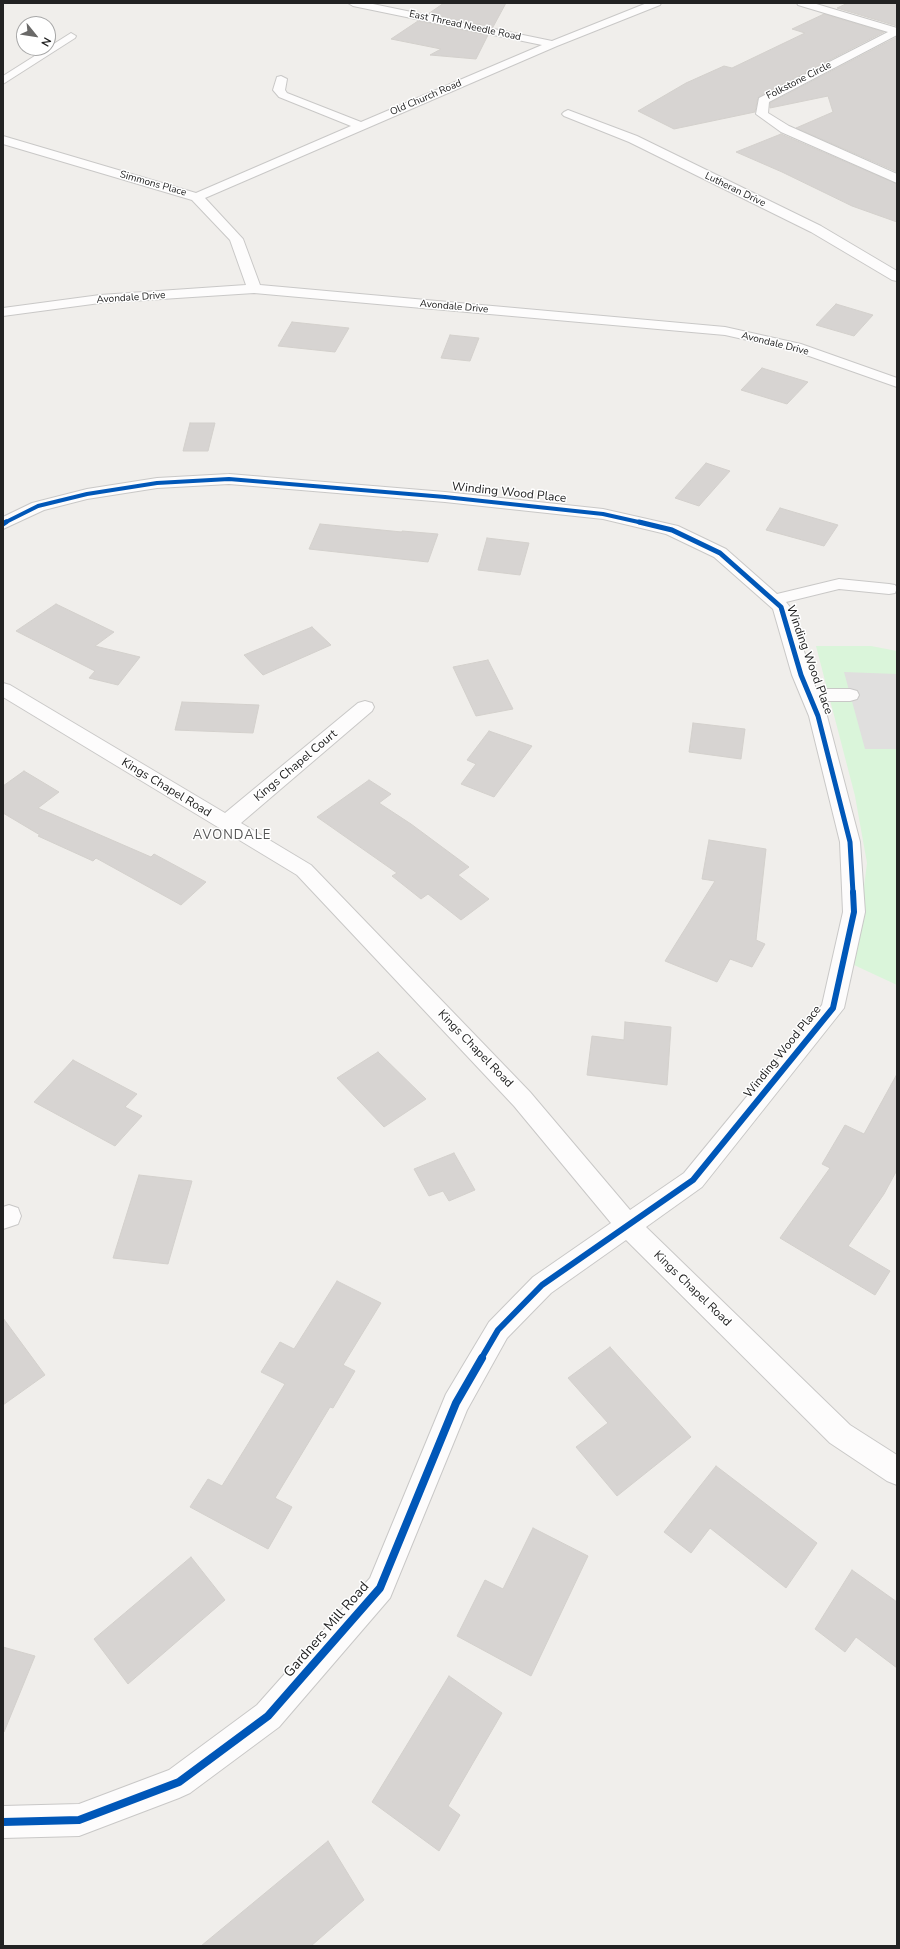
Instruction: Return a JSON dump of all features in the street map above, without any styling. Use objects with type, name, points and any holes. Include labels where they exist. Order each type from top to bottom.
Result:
[{"type":"street","name":"East Thread Needle Road","points":[[353,3],[553,44]]},
{"type":"street","name":"Old Church Road","points":[[197,197],[553,44],[656,3]]},
{"type":"street","points":[[802,3],[897,31]]},
{"type":"street","name":"Folkstone Circle","points":[[897,31],[763,100],[762,114],[785,129],[897,179]]},
{"type":"street","points":[[3,81],[71,36]]},
{"type":"street","points":[[281,79],[279,90],[283,95],[361,126]]},
{"type":"street","name":"Lutheran Drive","points":[[568,114],[633,139],[809,226],[897,277]]},
{"type":"street","name":"Simmons Place","points":[[3,140],[197,197],[236,239],[254,290]]},
{"type":"street","name":"Avondale Drive","points":[[3,312],[100,300],[254,290],[725,331],[796,347],[897,383]]},
{"type":"street","name":"Winding Wood Place","points":[[3,524],[38,506],[87,494],[157,483],[229,480],[445,497],[603,514],[672,530],[720,553],[781,607],[800,675],[818,716],[850,850],[854,912],[833,1008],[693,1180],[627,1225]]},
{"type":"street","points":[[773,600],[839,584],[889,589]]},
{"type":"street","name":"Kings Chapel Road","points":[[3,689],[304,870],[522,1099],[627,1225],[840,1434],[897,1471]]},
{"type":"street","points":[[809,695],[850,695]]},
{"type":"street","name":"Kings Chapel Court","points":[[226,824],[365,707]]},
{"type":"street","name":"Gardners Mill Road","points":[[3,1822],[79,1820],[179,1782],[268,1716],[380,1588],[456,1403],[498,1330],[542,1285],[627,1225]]},
{"type":"green space","points":[[816,646],[871,646],[897,651],[897,985],[854,965],[867,863],[855,796]]},
{"type":"shaded area","points":[[844,672],[897,674],[897,749],[865,749]]},
{"type":"building","points":[[444,3],[506,3],[493,27],[428,14]]},
{"type":"building","points":[[848,3],[897,3],[897,26],[837,8]]},
{"type":"building","points":[[824,14],[884,32],[758,97],[755,112],[674,129],[638,111],[686,83],[724,66],[732,68],[805,33],[792,29]]},
{"type":"building","points":[[418,21],[488,35],[476,59],[430,55],[441,49],[391,39]]},
{"type":"building","points":[[897,37],[897,172],[796,128],[833,112],[828,96],[770,108],[770,103]]},
{"type":"building","points":[[781,134],[897,184],[897,222],[852,206],[782,172],[736,152]]},
{"type":"building","points":[[836,304],[873,315],[854,336],[816,325]]},
{"type":"building","points":[[292,322],[349,328],[335,352],[278,346]]},
{"type":"building","points":[[450,335],[479,338],[470,361],[441,358]]},
{"type":"building","points":[[762,368],[808,382],[787,404],[741,390]]},
{"type":"building","points":[[190,423],[215,423],[208,451],[183,451]]},
{"type":"building","points":[[706,463],[730,471],[699,506],[675,498]]},
{"type":"building","points":[[780,508],[838,525],[824,546],[766,530]]},
{"type":"building","points":[[320,524],[438,534],[428,562],[309,549]]},
{"type":"building","points":[[487,538],[529,543],[520,575],[478,570]]},
{"type":"building","points":[[56,604],[114,632],[95,646],[140,657],[118,685],[89,678],[95,671],[16,631]]},
{"type":"building","points":[[312,627],[331,645],[263,675],[244,655]]},
{"type":"building","points":[[488,660],[513,709],[476,716],[453,667]]},
{"type":"building","points":[[182,702],[259,705],[253,733],[175,730]]},
{"type":"building","points":[[693,723],[745,729],[741,759],[689,752]]},
{"type":"building","points":[[489,731],[532,746],[494,797],[461,784],[476,764],[467,760]]},
{"type":"building","points":[[24,771],[59,792],[38,808],[151,857],[154,854],[206,882],[181,905],[96,858],[93,861],[38,836],[40,835],[3,813],[3,786]]},
{"type":"building","points":[[369,780],[391,794],[379,803],[411,824],[469,867],[458,875],[489,899],[461,920],[428,894],[421,899],[392,876],[397,873],[317,817]]},
{"type":"building","points":[[709,840],[766,849],[756,940],[765,944],[752,967],[730,959],[717,982],[665,961],[715,881],[702,879]]},
{"type":"building","points":[[625,1022],[671,1027],[667,1085],[587,1075],[592,1036],[624,1040]]},
{"type":"building","points":[[378,1052],[426,1099],[384,1127],[337,1078]]},
{"type":"building","points":[[73,1060],[137,1094],[125,1107],[142,1116],[115,1146],[34,1102]]},
{"type":"building","points":[[897,1074],[897,1170],[884,1194],[848,1246],[890,1271],[875,1295],[780,1238],[830,1168],[822,1164],[845,1125],[864,1134]]},
{"type":"building","points":[[454,1153],[475,1190],[449,1201],[443,1191],[429,1196],[414,1169]]},
{"type":"building","points":[[139,1175],[192,1181],[168,1264],[113,1258]]},
{"type":"building","points":[[337,1281],[381,1303],[343,1365],[355,1371],[333,1408],[330,1407],[275,1498],[292,1507],[268,1549],[190,1507],[208,1479],[222,1486],[285,1384],[261,1372],[280,1342],[294,1349]]},
{"type":"building","points":[[3,1318],[45,1375],[3,1405]]},
{"type":"building","points":[[610,1347],[691,1437],[617,1496],[576,1447],[608,1423],[568,1378]]},
{"type":"building","points":[[716,1466],[817,1543],[786,1588],[710,1528],[691,1553],[664,1532]]},
{"type":"building","points":[[533,1528],[588,1556],[531,1676],[457,1636],[485,1580],[503,1589]]},
{"type":"building","points":[[191,1557],[225,1600],[128,1684],[94,1639]]},
{"type":"building","points":[[852,1570],[897,1602],[897,1668],[856,1637],[845,1652],[815,1629]]},
{"type":"building","points":[[3,1647],[35,1656],[4,1732],[3,1732]]},
{"type":"building","points":[[449,1676],[502,1713],[448,1806],[460,1815],[439,1851],[372,1802]]},
{"type":"building","points":[[328,1841],[364,1900],[311,1946],[201,1946]]},
{"type":"cycle path","points":[[3,524],[38,506],[87,494],[157,483],[229,479],[445,497],[603,514],[672,530],[720,553],[781,607],[801,675],[818,716],[850,842],[854,912],[833,1008],[693,1180],[542,1285],[498,1330],[456,1403],[380,1588],[268,1716],[179,1782],[79,1820],[3,1822]]},
{"type":"district","name":"AVONDALE","points":[[232,836]]}]
